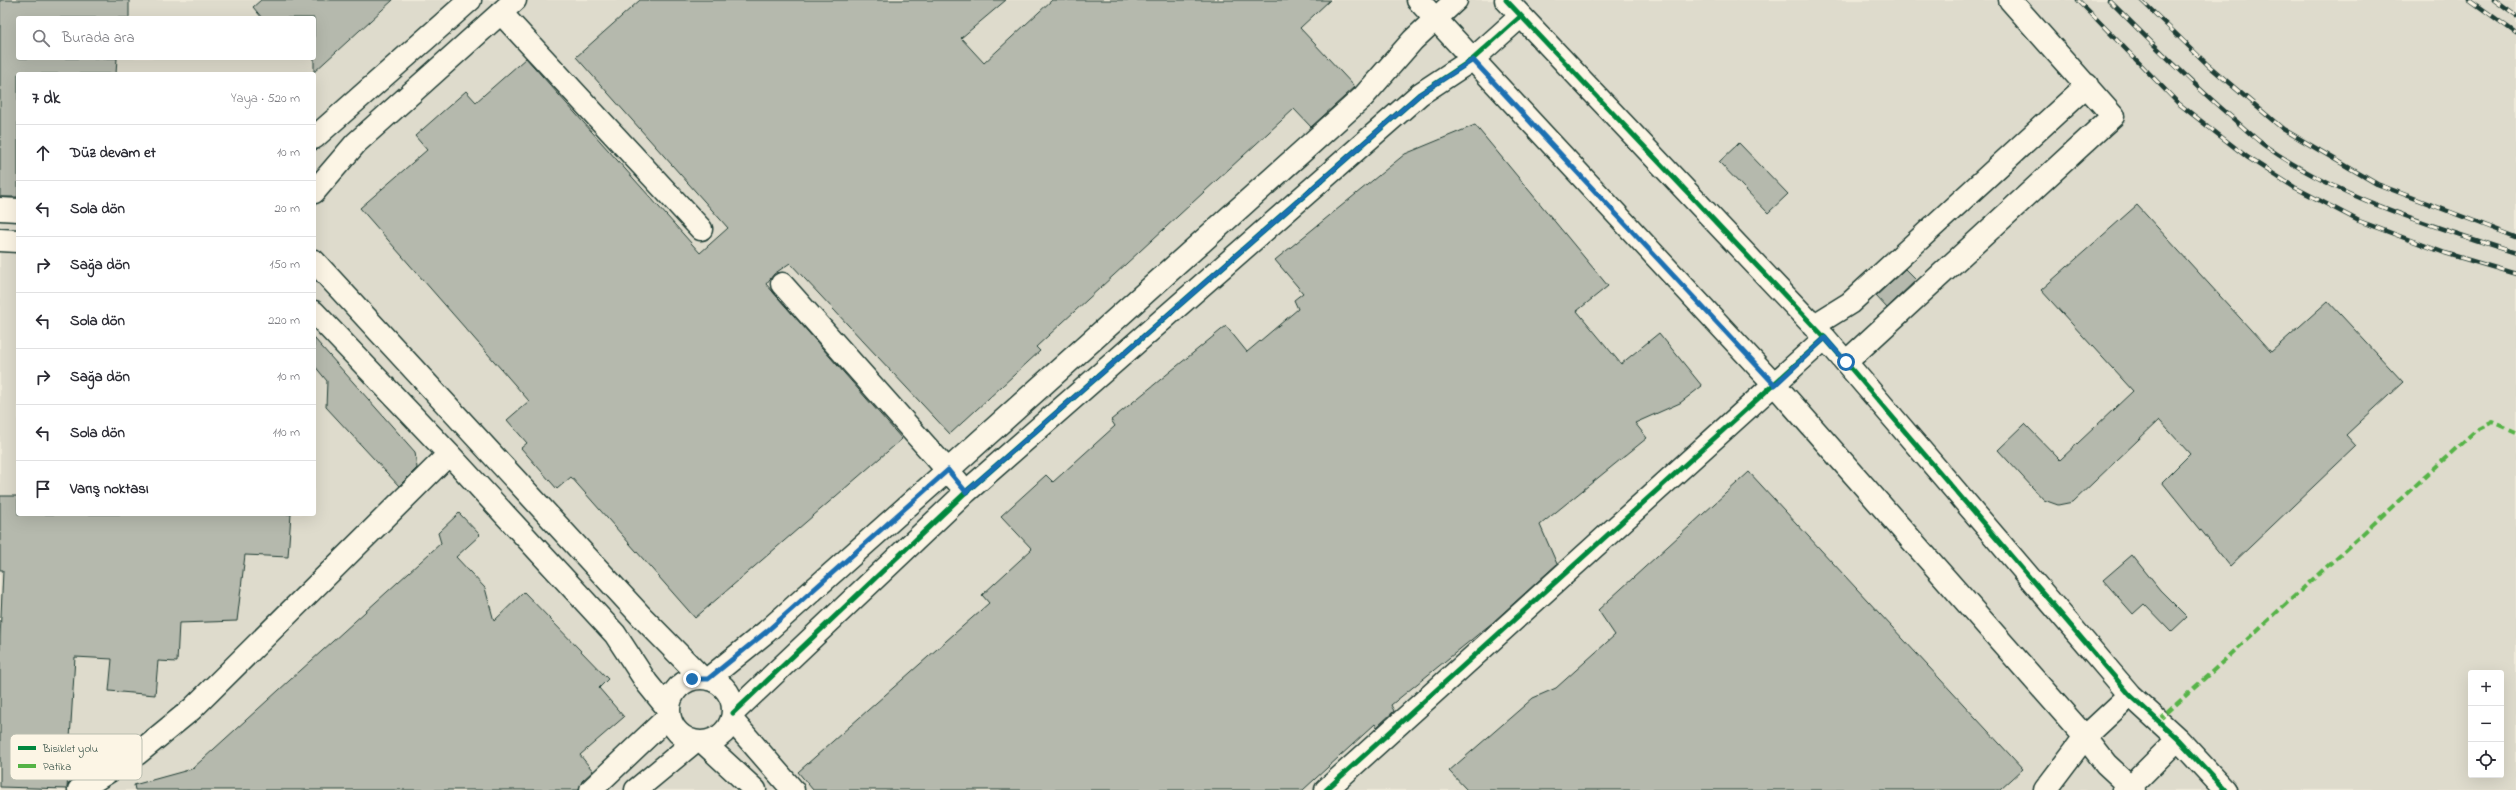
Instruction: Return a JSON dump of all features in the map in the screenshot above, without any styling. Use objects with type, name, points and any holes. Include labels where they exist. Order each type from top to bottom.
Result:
[{"type":"street","points":[[316,136],[470,0]]},
{"type":"street","points":[[1418,0],[1775,385],[2085,736],[2106,764],[2129,789],[2178,739]]},
{"type":"street","points":[[591,790],[669,713],[673,695],[682,684],[705,678],[766,632],[1363,97],[1413,40],[1456,0]]},
{"type":"street","points":[[1506,0],[1819,332],[2130,695],[2178,739],[2225,790]]},
{"type":"street","points":[[1846,362],[2113,116],[2010,0]]},
{"type":"street","points":[[316,190],[356,143],[508,6],[701,229]]},
{"type":"street","points":[[636,790],[699,742],[721,735],[733,716],[966,492],[1420,94],[1473,60],[1521,16]]},
{"type":"street","points":[[1326,790],[1775,385],[1819,332],[2087,85]]},
{"type":"street","points":[[0,209],[16,210]]},
{"type":"street","points":[[0,240],[16,240]]},
{"type":"street","points":[[316,263],[642,617],[705,678],[724,688],[733,704],[733,716],[793,790]]},
{"type":"street","points":[[782,284],[966,492]]},
{"type":"street","points":[[316,314],[449,454],[615,634],[647,683],[669,713],[675,730],[687,739],[699,742],[755,790]]},
{"type":"street","points":[[142,750],[192,709],[449,454]]},
{"type":"street","points":[[2046,790],[2085,736],[2130,695]]},
{"type":"street","points":[[78,790],[94,780]]},
{"type":"shaded area","points":[[0,0],[2516,0],[2516,790],[0,790]]},
{"type":"building","points":[[0,0],[129,0],[129,16],[16,16],[16,60],[117,60],[116,72],[16,72],[16,197],[0,197]]},
{"type":"building","points":[[261,0],[393,0],[314,72],[314,60],[316,60],[316,16],[260,16],[253,7]]},
{"type":"building","points":[[640,0],[1006,0],[961,38],[984,63],[1052,0],[1330,0],[1300,28],[1355,87],[1311,127],[1294,109],[1036,347],[1040,351],[950,434],[790,263],[774,274],[766,284],[902,439],[695,618],[571,477],[557,489],[521,448],[527,443],[507,420],[529,401],[360,208],[427,150],[415,136],[466,91],[476,102],[526,58],[700,253],[728,228],[576,57]]},
{"type":"building","points":[[1475,125],[1608,286],[1577,311],[1621,364],[1659,333],[1702,386],[1680,403],[1635,423],[1647,438],[1540,525],[1557,564],[1492,623],[1391,705],[1394,711],[1377,727],[1375,724],[1303,790],[813,790],[798,772],[989,603],[982,595],[1032,549],[1001,516],[1046,475],[1053,482],[1115,426],[1111,420],[1226,326],[1247,352],[1298,309],[1294,300],[1303,293],[1275,260],[1405,154]]},
{"type":"building","points":[[1739,143],[1788,194],[1768,213],[1719,162]]},
{"type":"building","points":[[2137,205],[2271,352],[2328,301],[2403,382],[2346,435],[2356,446],[2230,566],[2162,482],[2190,454],[2159,420],[2073,502],[2058,505],[2044,500],[1998,450],[2025,424],[2060,460],[2133,391],[2041,290]]},
{"type":"building","points":[[1905,269],[1916,280],[1887,308],[1876,296]]},
{"type":"building","points":[[316,340],[415,452],[417,468],[399,486],[326,407],[327,381],[316,367]]},
{"type":"building","points":[[1749,472],[2023,769],[2000,790],[1467,790],[1449,771],[1533,698],[1556,688],[1615,635],[1598,610]]},
{"type":"building","points":[[0,496],[16,496],[16,516],[291,516],[288,557],[245,555],[237,621],[179,623],[177,662],[158,661],[155,695],[109,691],[112,659],[75,657],[70,734],[10,734],[10,780],[68,780],[67,789],[0,787],[0,638],[3,570],[0,570]]},
{"type":"building","points":[[459,513],[480,535],[456,557],[485,588],[494,621],[524,592],[608,679],[599,688],[624,717],[580,755],[593,771],[582,781],[579,790],[135,790],[134,785],[192,769],[441,543],[438,533]]},
{"type":"building","points":[[2132,555],[2160,590],[2187,617],[2171,632],[2144,604],[2133,614],[2103,580]]},
{"type":"railway","points":[[2078,0],[2178,103],[2247,157],[2294,187],[2359,221],[2445,253],[2516,274]]},
{"type":"railway","points":[[2109,0],[2168,59],[2213,101],[2260,142],[2292,163],[2353,195],[2418,221],[2516,253]]},
{"type":"railway","points":[[2141,0],[2208,65],[2283,129],[2377,184],[2516,237]]},
{"type":"railway","points":[[2470,0],[2516,33]]},
{"type":"railway","points":[[2494,0],[2516,16]]},
{"type":"marked path","points":[[2158,721],[2475,431],[2493,422],[2516,432]]},
{"type":"cycle path","points":[[1506,0],[1825,338],[2130,695],[2178,739],[2225,790]]},
{"type":"cycle path","points":[[733,713],[966,492],[1420,94],[1473,59],[1521,16]]},
{"type":"cycle path","points":[[1326,790],[1825,338]]},
{"type":"route","points":[[692,679],[708,679],[766,632],[948,470],[966,492],[1420,94],[1473,60],[1775,385],[1825,338],[1846,362]]}]
